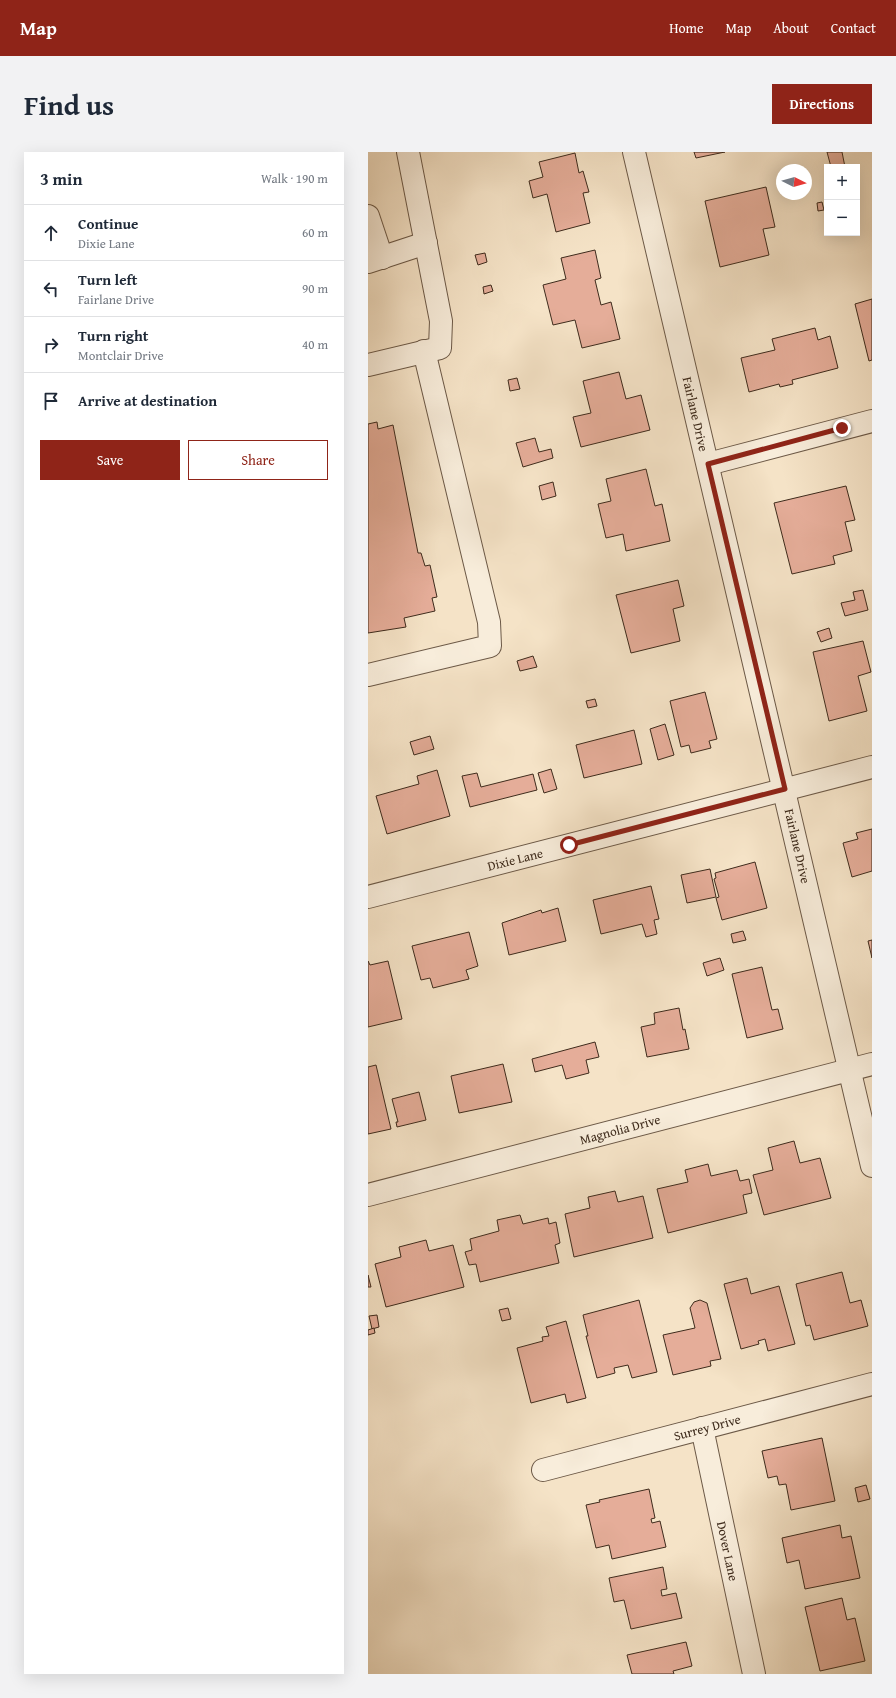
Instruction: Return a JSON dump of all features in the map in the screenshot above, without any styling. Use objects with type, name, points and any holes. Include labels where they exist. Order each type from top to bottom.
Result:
[{"type":"street","points":[[368,365],[440,348],[442,321],[408,152]]},
{"type":"street","name":"Fairlane Drive","points":[[634,152],[785,789],[872,1166]]},
{"type":"street","points":[[368,216],[375,260],[426,243]]},
{"type":"street","points":[[368,675],[490,646],[489,622],[424,352]]},
{"type":"street","points":[[708,464],[872,421]]},
{"type":"street","name":"Dixie Lane","points":[[368,896],[872,767]]},
{"type":"street","name":"Magnolia Drive","points":[[368,1195],[872,1064]]},
{"type":"street","name":"Surrey Drive","points":[[543,1470],[872,1384]]},
{"type":"street","name":"Dover Lane","points":[[702,1428],[754,1674]]},
{"type":"building","points":[[694,152],[725,152],[696,158]]},
{"type":"building","points":[[827,152],[842,152],[844,164],[830,164]]},
{"type":"building","points":[[575,153],[579,173],[583,171],[589,192],[583,193],[590,223],[556,232],[547,194],[533,198],[529,181],[543,177],[539,162]]},
{"type":"building","points":[[766,187],[775,227],[763,229],[769,255],[720,267],[705,201]]},
{"type":"building","points":[[822,202],[824,210],[818,211],[817,203]]},
{"type":"building","points":[[595,250],[601,278],[595,280],[601,305],[611,302],[620,339],[582,348],[575,320],[553,325],[543,285],[566,279],[561,258]]},
{"type":"building","points":[[485,253],[487,262],[478,265],[475,255]]},
{"type":"building","points":[[491,285],[493,291],[484,294],[483,287]]},
{"type":"building","points":[[872,299],[872,360],[869,361],[855,304]]},
{"type":"building","points":[[815,328],[818,340],[830,336],[838,368],[792,380],[793,384],[780,387],[779,384],[749,392],[741,358],[775,350],[772,339]]},
{"type":"building","points":[[619,372],[626,399],[641,395],[650,430],[581,447],[573,417],[591,413],[583,381]]},
{"type":"building","points":[[517,378],[520,389],[510,391],[508,380]]},
{"type":"building","points":[[377,422],[378,429],[393,425],[418,553],[421,553],[425,566],[430,565],[437,597],[432,598],[435,611],[404,618],[406,627],[368,633],[368,424]]},
{"type":"building","points":[[535,438],[539,452],[551,449],[553,458],[523,467],[516,443]]},
{"type":"building","points":[[646,469],[655,506],[662,504],[670,541],[626,551],[623,534],[606,538],[598,504],[611,501],[606,479]]},
{"type":"building","points":[[553,482],[556,496],[542,500],[539,486]]},
{"type":"building","points":[[846,486],[855,520],[845,522],[852,551],[833,556],[835,564],[792,574],[774,503]]},
{"type":"building","points":[[678,580],[684,606],[673,609],[680,641],[631,653],[616,595]]},
{"type":"building","points":[[863,590],[868,610],[845,616],[841,603],[855,600],[853,592]]},
{"type":"building","points":[[829,628],[832,638],[821,642],[817,632]]},
{"type":"building","points":[[863,641],[871,672],[858,676],[867,711],[829,721],[813,652]]},
{"type":"building","points":[[533,656],[537,667],[520,671],[517,661]]},
{"type":"building","points":[[705,692],[717,739],[709,741],[711,748],[691,753],[689,745],[681,747],[670,701]]},
{"type":"building","points":[[595,699],[597,706],[588,708],[586,701]]},
{"type":"building","points":[[665,724],[674,755],[658,760],[650,729]]},
{"type":"building","points":[[634,730],[642,764],[584,778],[576,745]]},
{"type":"building","points":[[430,736],[434,749],[414,755],[410,742]]},
{"type":"building","points":[[551,769],[557,789],[544,793],[538,773]]},
{"type":"building","points":[[437,770],[450,816],[387,834],[376,796],[419,784],[417,776]]},
{"type":"building","points":[[477,773],[481,787],[533,774],[537,790],[470,807],[462,776]]},
{"type":"building","points":[[872,829],[872,871],[852,877],[843,843],[858,839],[856,833]]},
{"type":"building","points":[[755,862],[767,908],[722,920],[716,898],[719,897],[714,879],[716,878],[715,873]]},
{"type":"building","points":[[710,869],[716,897],[687,903],[681,875]]},
{"type":"building","points":[[651,886],[659,919],[654,920],[657,934],[646,937],[642,924],[601,934],[593,900]]},
{"type":"building","points":[[558,908],[566,941],[509,955],[502,923],[541,910],[542,913]]},
{"type":"building","points":[[743,931],[746,940],[733,943],[731,934]]},
{"type":"building","points":[[469,932],[478,966],[466,970],[469,979],[433,988],[430,978],[421,980],[412,946]]},
{"type":"building","points":[[872,940],[872,958],[868,941]]},
{"type":"building","points":[[720,958],[724,970],[707,976],[703,963]]},
{"type":"building","points":[[368,961],[370,965],[388,961],[402,1019],[368,1027]]},
{"type":"building","points":[[762,967],[772,1010],[778,1009],[783,1029],[747,1038],[732,974]]},
{"type":"building","points":[[679,1008],[683,1030],[685,1029],[689,1049],[647,1057],[641,1027],[655,1024],[654,1013]]},
{"type":"building","points":[[595,1042],[599,1057],[586,1060],[589,1073],[566,1079],[562,1065],[535,1072],[532,1059]]},
{"type":"building","points":[[503,1064],[512,1102],[459,1113],[451,1076]]},
{"type":"building","points":[[376,1065],[391,1129],[368,1134],[368,1067]]},
{"type":"building","points":[[419,1092],[426,1120],[397,1127],[396,1122],[398,1122],[392,1099]]},
{"type":"building","points":[[794,1141],[800,1163],[820,1158],[831,1198],[764,1215],[753,1175],[773,1170],[768,1148]]},
{"type":"building","points":[[708,1164],[711,1176],[737,1170],[740,1181],[749,1179],[752,1193],[743,1195],[747,1213],[668,1233],[657,1189],[688,1182],[685,1170]]},
{"type":"building","points":[[615,1191],[618,1202],[643,1196],[653,1238],[574,1257],[565,1214],[590,1208],[588,1197]]},
{"type":"building","points":[[520,1215],[523,1224],[548,1218],[549,1224],[556,1222],[560,1243],[555,1245],[559,1263],[480,1282],[476,1264],[469,1265],[465,1252],[472,1250],[470,1239],[499,1231],[497,1220]]},
{"type":"building","points":[[426,1240],[429,1251],[453,1245],[464,1287],[386,1307],[375,1264],[401,1257],[399,1247]]},
{"type":"building","points":[[842,1272],[850,1303],[861,1300],[868,1326],[814,1340],[810,1325],[806,1326],[796,1284]]},
{"type":"building","points":[[368,1275],[371,1287],[368,1287]]},
{"type":"building","points":[[747,1278],[751,1294],[779,1286],[795,1344],[768,1351],[765,1339],[758,1341],[759,1344],[741,1349],[724,1284]]},
{"type":"building","points":[[639,1300],[657,1372],[632,1378],[628,1365],[614,1368],[615,1373],[597,1378],[586,1336],[588,1336],[583,1315]]},
{"type":"building","points":[[700,1300],[707,1303],[721,1359],[710,1361],[711,1366],[673,1375],[663,1335],[695,1328],[690,1308],[694,1302]]},
{"type":"building","points":[[508,1308],[511,1319],[502,1321],[499,1310]]},
{"type":"building","points":[[377,1315],[379,1327],[372,1329],[369,1316]]},
{"type":"building","points":[[566,1321],[586,1398],[567,1403],[565,1394],[531,1403],[517,1348],[543,1341],[542,1337],[549,1336],[546,1327]]},
{"type":"building","points":[[374,1328],[375,1333],[368,1335],[368,1330]]},
{"type":"building","points":[[822,1438],[835,1501],[791,1510],[786,1484],[779,1485],[777,1476],[768,1478],[762,1451]]},
{"type":"building","points":[[866,1485],[870,1499],[858,1502],[855,1488]]},
{"type":"building","points":[[649,1489],[655,1518],[651,1519],[652,1523],[660,1521],[666,1547],[612,1559],[609,1545],[596,1548],[586,1505],[600,1502],[599,1500]]},
{"type":"building","points":[[840,1525],[842,1538],[851,1536],[860,1578],[805,1589],[799,1560],[787,1563],[782,1538]]},
{"type":"building","points":[[663,1567],[667,1589],[661,1590],[662,1596],[676,1593],[682,1618],[631,1629],[624,1600],[614,1602],[609,1578]]},
{"type":"building","points":[[842,1598],[847,1620],[855,1618],[865,1661],[820,1671],[805,1607]]},
{"type":"building","points":[[686,1642],[692,1666],[673,1671],[674,1674],[632,1674],[627,1655]]},
{"type":"route","points":[[569,845],[785,789],[708,464],[842,428]]}]
